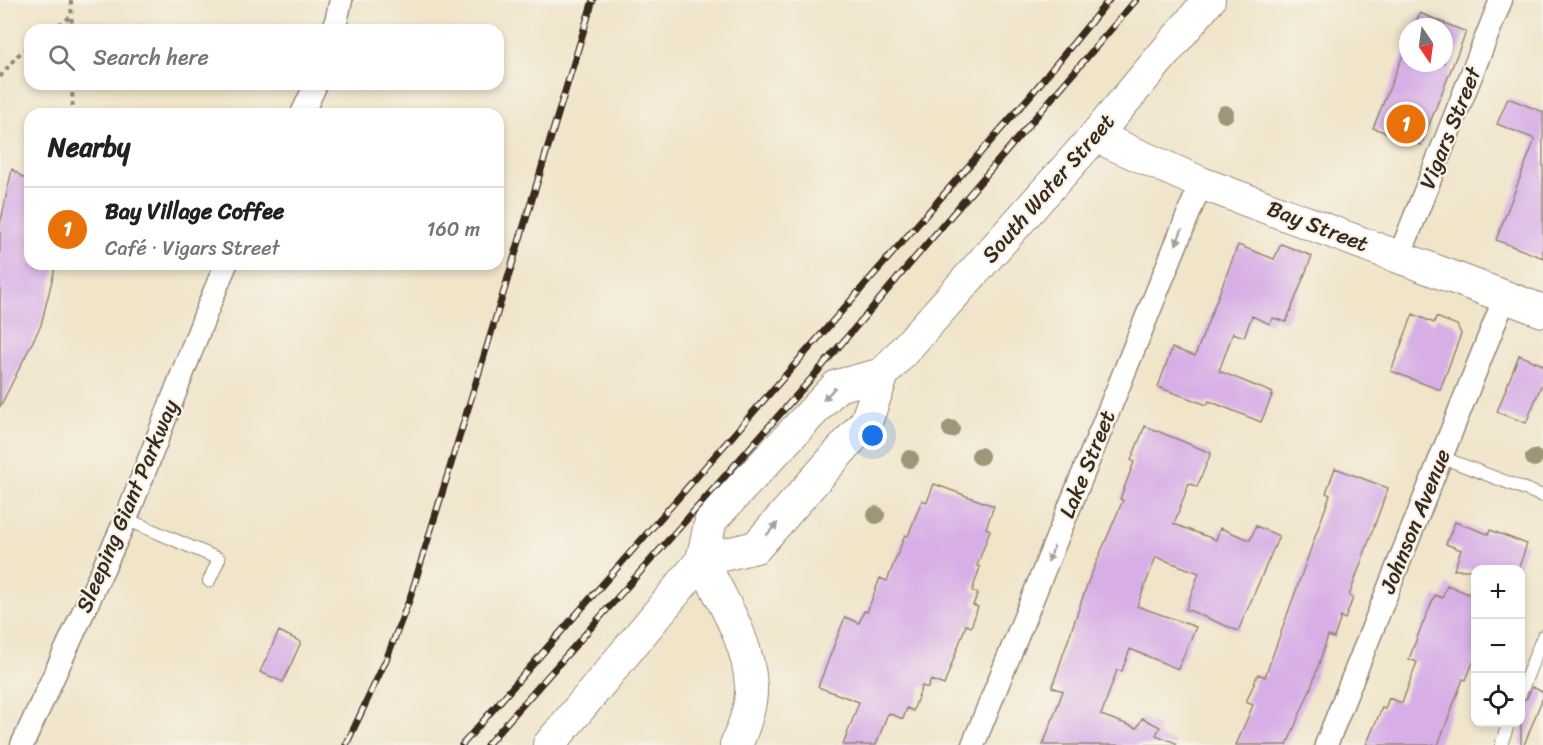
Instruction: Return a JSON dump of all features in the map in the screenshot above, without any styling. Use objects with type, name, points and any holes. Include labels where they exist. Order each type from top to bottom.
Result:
[{"type":"main road","name":"South Water Street","points":[[702,560],[756,547],[866,422],[883,374],[1095,136],[1209,0]]},
{"type":"main road","name":"Bay Street","points":[[1095,136],[1201,183],[1543,311]]},
{"type":"main road","points":[[549,745],[702,560],[711,520],[837,386],[883,374]]},
{"type":"main road","points":[[702,560],[738,631],[748,668],[751,686],[749,706],[736,745]]},
{"type":"street","points":[[335,24],[341,0]]},
{"type":"street","name":"Vigars Street","points":[[1399,257],[1501,0]]},
{"type":"street","points":[[305,108],[313,90]]},
{"type":"street","name":"Lake Street","points":[[973,745],[1201,183]]},
{"type":"street","name":"Sleeping Giant Parkway","points":[[22,745],[126,519],[223,270]]},
{"type":"street","name":"Johnson Avenue","points":[[1326,745],[1505,297]]},
{"type":"lane","points":[[1441,457],[1543,495]]},
{"type":"lane","points":[[126,519],[219,560],[209,581]]},
{"type":"lane","points":[[1525,683],[1543,636]]},
{"type":"lane","points":[[1501,745],[1508,727]]},
{"type":"path","points":[[71,0],[72,24]]},
{"type":"path","points":[[60,24],[72,16]]},
{"type":"path","points":[[0,77],[24,51]]},
{"type":"path","points":[[72,90],[73,108]]},
{"type":"building","points":[[1420,13],[1432,18],[1418,18]]},
{"type":"building","points":[[1453,27],[1466,32],[1453,65]]},
{"type":"building","points":[[1399,65],[1399,72],[1450,72],[1421,145],[1373,128]]},
{"type":"building","points":[[1508,98],[1543,112],[1543,258],[1496,240],[1535,139],[1497,124]]},
{"type":"building","points":[[12,169],[24,178],[24,270],[55,270],[41,325],[0,407],[0,225]]},
{"type":"building","points":[[1281,244],[1312,256],[1286,322],[1273,318],[1270,324],[1252,316],[1244,337],[1233,333],[1219,371],[1273,393],[1261,422],[1209,401],[1207,405],[1158,387],[1172,348],[1195,356],[1238,245],[1274,259]]},
{"type":"building","points":[[1413,314],[1434,323],[1436,317],[1457,325],[1461,334],[1440,390],[1391,371]]},
{"type":"building","points":[[1519,355],[1543,365],[1543,381],[1526,423],[1497,412]]},
{"type":"building","points":[[1145,426],[1211,453],[1197,487],[1189,483],[1174,524],[1216,540],[1220,528],[1250,540],[1256,526],[1279,536],[1238,631],[1186,609],[1199,573],[1156,557],[1137,606],[1196,627],[1178,669],[1130,649],[1122,671],[1117,670],[1101,715],[1137,728],[1142,718],[1160,727],[1156,735],[1176,745],[1043,745],[1063,691],[1052,687],[1088,582],[1123,500],[1120,499],[1134,462],[1131,460]]},
{"type":"building","points":[[1335,468],[1388,488],[1349,596],[1353,598],[1345,619],[1341,617],[1334,638],[1328,636],[1312,685],[1287,745],[1236,745],[1253,705],[1246,702],[1258,674],[1265,677],[1330,495],[1326,493]]},
{"type":"building","points":[[934,484],[994,506],[986,528],[990,530],[977,566],[980,567],[972,591],[978,593],[973,605],[978,607],[971,627],[966,625],[944,685],[931,680],[928,688],[922,686],[913,711],[907,708],[903,719],[888,713],[876,745],[843,745],[859,702],[818,687],[845,617],[859,623],[864,611],[867,612],[880,578],[887,581],[905,535],[908,536],[922,500],[927,502]]},
{"type":"building","points":[[1455,522],[1488,534],[1490,530],[1527,544],[1520,565],[1471,565],[1471,570],[1454,570],[1461,550],[1446,544]]},
{"type":"building","points":[[1447,585],[1471,595],[1471,668],[1466,680],[1463,679],[1438,745],[1366,745],[1382,708],[1385,709],[1389,698],[1402,703],[1417,662],[1409,659],[1418,635],[1435,595],[1442,598]]},
{"type":"building","points":[[279,631],[301,642],[283,682],[260,672]]},
{"type":"building","points":[[1532,687],[1543,692],[1524,745],[1521,745],[1521,727],[1525,727],[1525,699]]},
{"type":"railway","points":[[346,745],[386,660],[410,598],[593,0]]},
{"type":"railway","points":[[462,745],[1029,97],[1109,0]]},
{"type":"railway","points":[[487,745],[818,371],[1136,0]]},
{"type":"place","name":"Bay Village Coffee","points":[[1406,124]]}]
